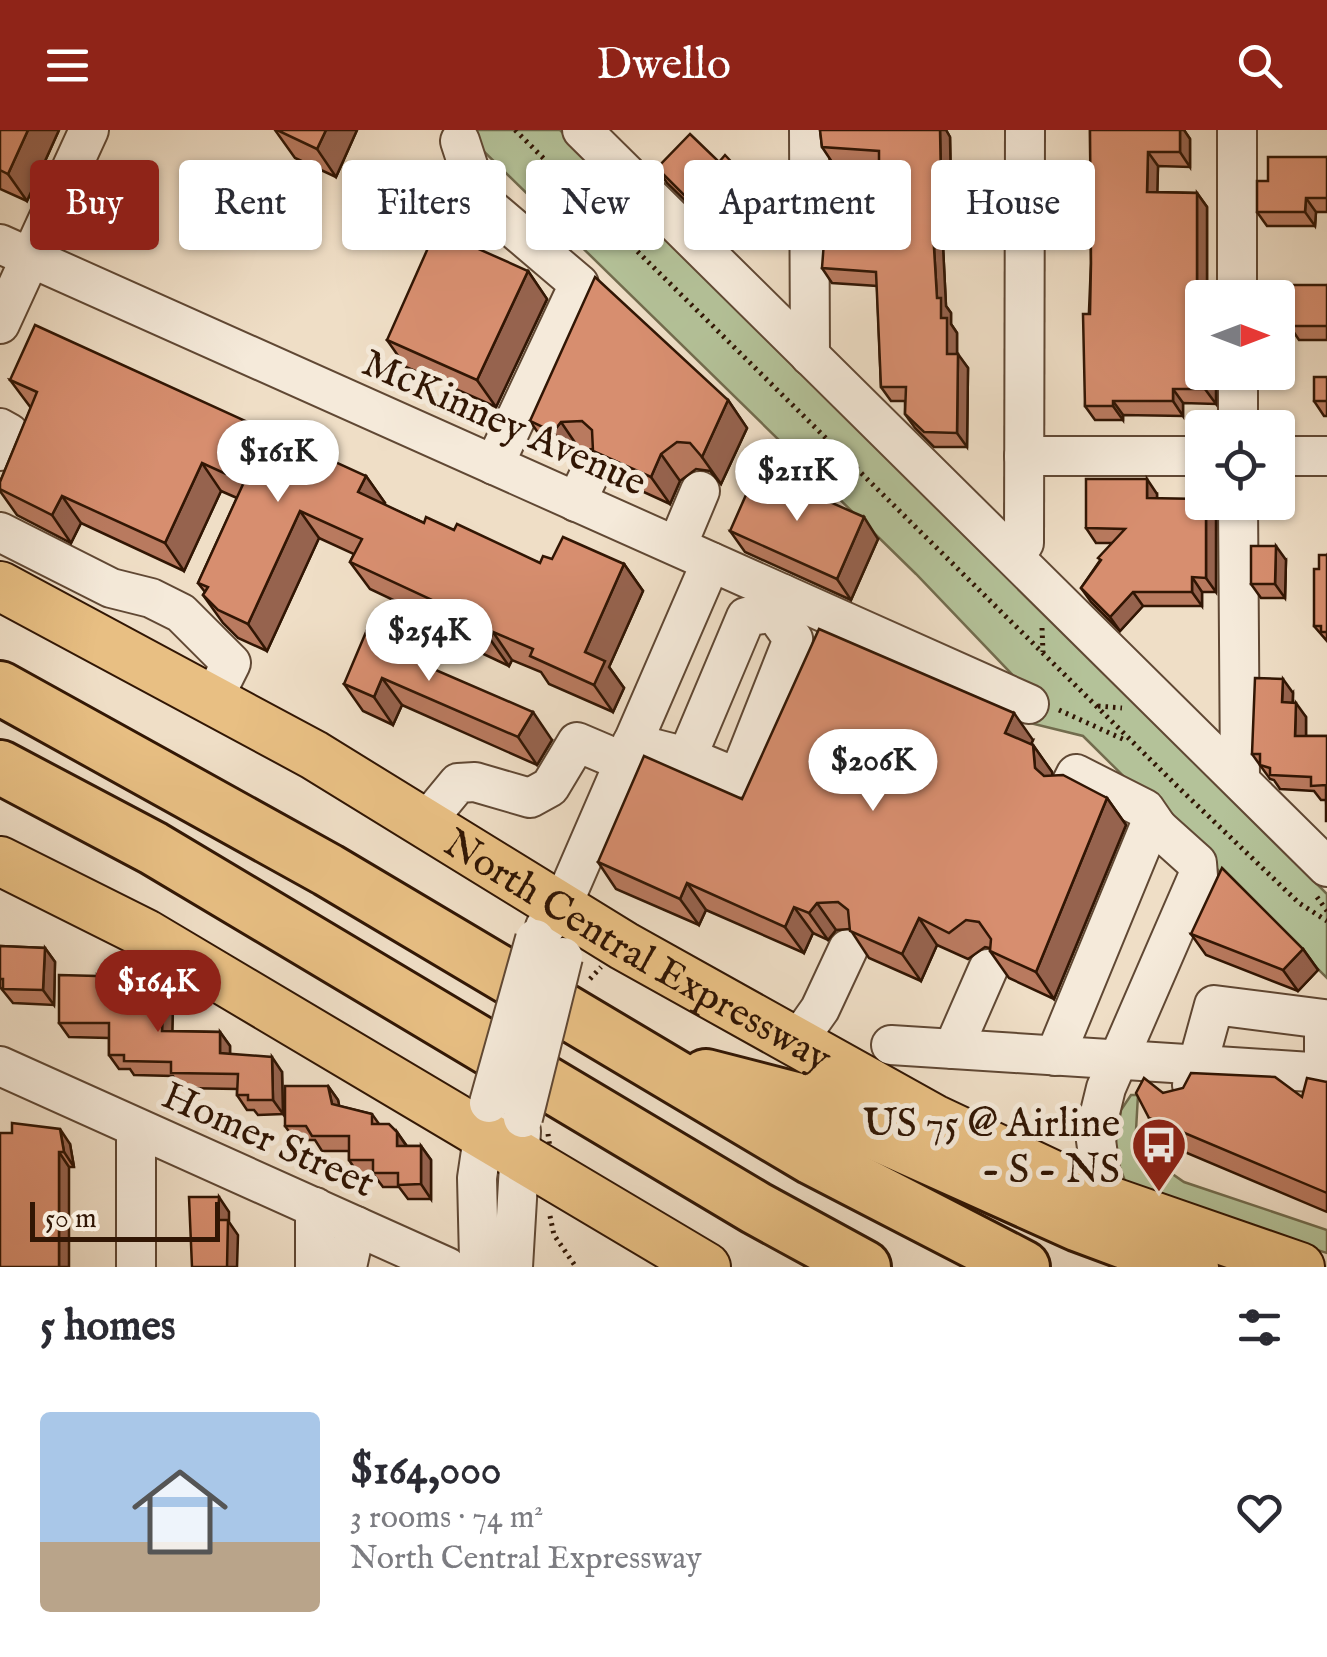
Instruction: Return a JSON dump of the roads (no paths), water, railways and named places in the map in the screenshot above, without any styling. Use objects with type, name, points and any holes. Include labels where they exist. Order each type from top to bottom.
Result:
[{"type":"highway","points":[[0,688],[328,870],[866,1189],[1023,1267]]},
{"type":"highway","points":[[0,767],[169,858],[756,1208],[864,1267]]},
{"type":"highway","points":[[648,1061],[803,1101],[1079,1225],[1192,1267]]},
{"type":"main road","name":"North Central Expressway","points":[[0,586],[213,699],[425,824],[553,934],[796,1043],[1044,1174],[1104,1199],[1300,1267]]},
{"type":"main road","points":[[0,860],[146,934],[503,1128],[697,1265]]},
{"type":"street","points":[[0,324],[15,251],[89,130]]},
{"type":"street","points":[[582,130],[1327,867]]},
{"type":"street","points":[[809,130],[810,356]]},
{"type":"street","points":[[1024,130],[1024,543]]},
{"type":"street","points":[[1237,130],[1238,280]]},
{"type":"street","points":[[460,141],[480,198],[579,284],[494,465]]},
{"type":"street","name":"McKinney Avenue","points":[[15,251],[494,465],[584,485],[677,546],[779,603],[949,686],[1042,706]]},
{"type":"street","points":[[0,428],[9,432],[0,451]]},
{"type":"street","points":[[1024,456],[1185,456]]},
{"type":"street","points":[[1295,456],[1327,456]]},
{"type":"street","points":[[677,546],[700,490]]},
{"type":"street","points":[[1238,520],[1240,780]]},
{"type":"street","points":[[0,532],[111,588],[151,598],[181,613],[230,664],[213,699]]},
{"type":"street","points":[[484,1267],[478,1260],[477,1178],[503,1128],[553,934],[711,562]]},
{"type":"street","points":[[425,824],[458,783],[475,782],[530,798],[550,787],[577,742],[628,753],[687,757],[738,778],[793,639],[779,603],[746,617],[687,757]]},
{"type":"street","points":[[1072,782],[1076,774],[1146,809],[1158,828],[1197,863],[1198,876],[1118,1058],[1094,1134],[1104,1199]]},
{"type":"street","points":[[1055,1056],[1148,830],[1158,828]]},
{"type":"street","points":[[796,1043],[820,1009],[848,949]]},
{"type":"street","points":[[953,1049],[988,969]]},
{"type":"street","points":[[890,1045],[1118,1058],[1194,1082],[1260,1086],[1326,1073],[1324,1019],[1214,1005],[1194,1082]]},
{"type":"street","name":"Homer Street","points":[[0,1066],[438,1265]]},
{"type":"street","points":[[136,1128],[136,1267]]},
{"type":"street","points":[[503,1128],[513,1267]]},
{"type":"street","points":[[1044,1174],[1094,1134]]},
{"type":"street","points":[[315,1208],[315,1267]]},
{"type":"street","points":[[347,1267],[356,1226]]},
{"type":"place","name":"US 75 @ Airline - S - NS","points":[[1159,1194]]}]
